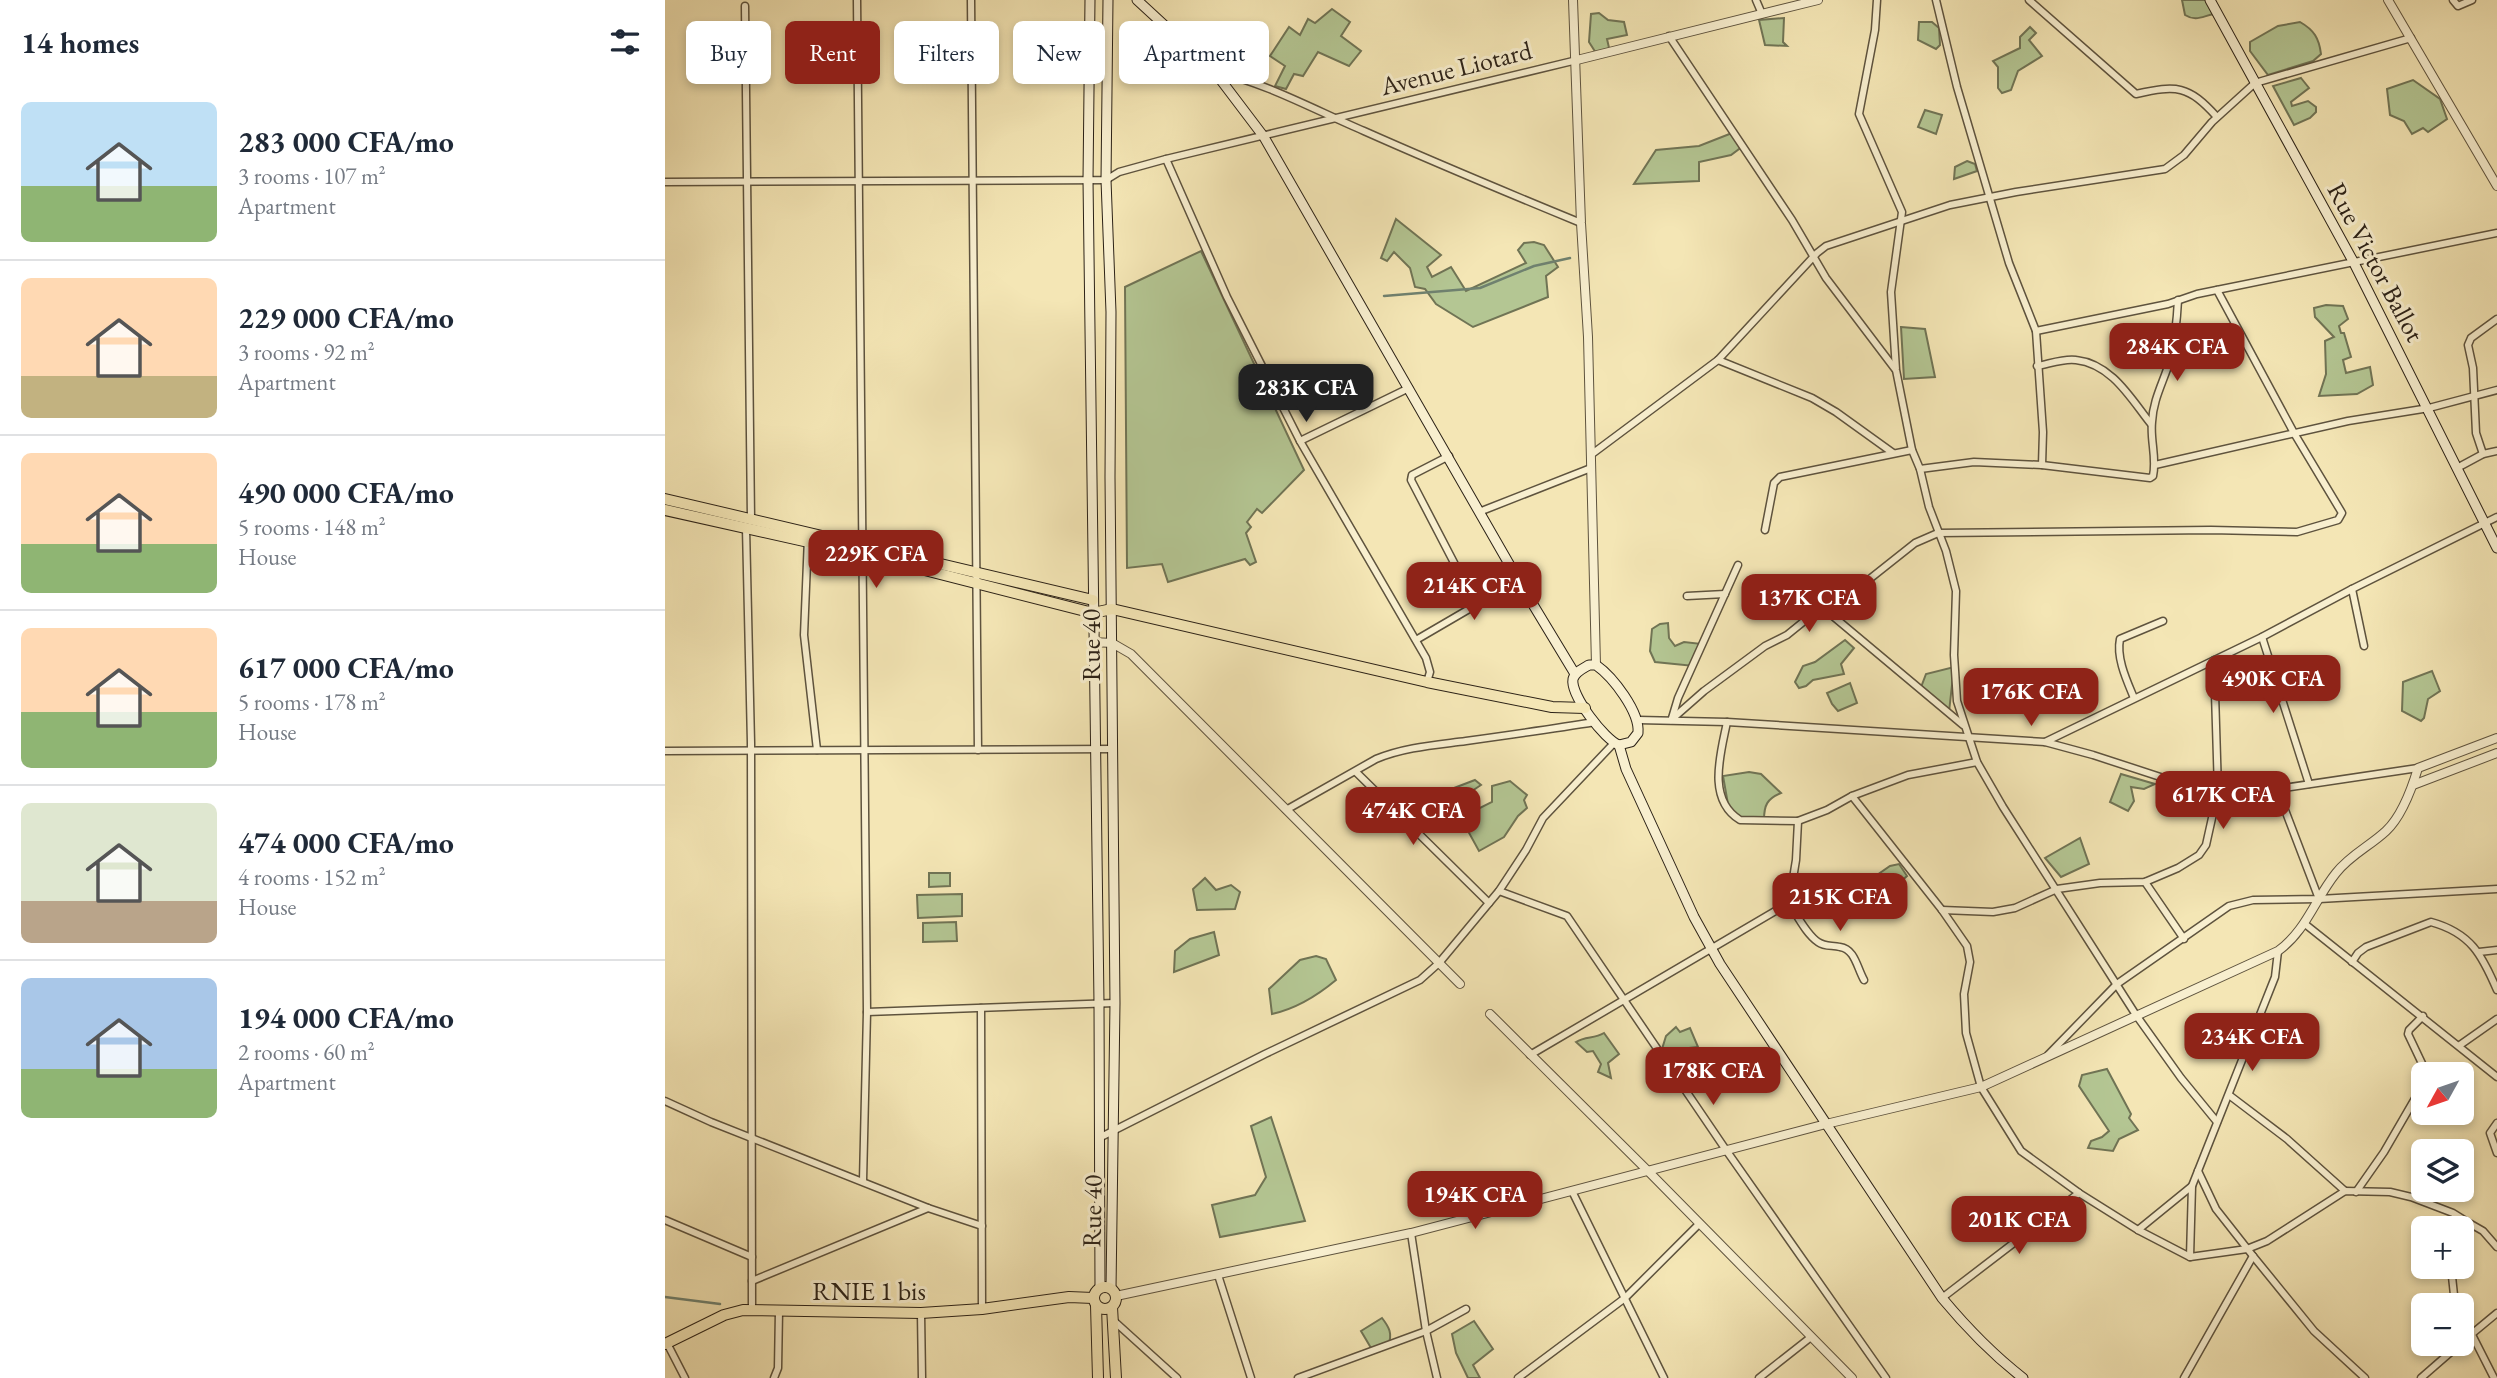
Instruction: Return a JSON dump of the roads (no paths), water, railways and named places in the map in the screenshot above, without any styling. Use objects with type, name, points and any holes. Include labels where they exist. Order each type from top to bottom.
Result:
[{"type":"main road","name":"Rue 40","points":[[1090,0],[1088,180],[1100,1287]]},
{"type":"main road","name":"Rue 40","points":[[1108,0],[1106,180],[1111,312],[1109,477],[1115,1003],[1114,1292]]},
{"type":"main road","points":[[1137,0],[1160,21]]},
{"type":"main road","name":"Rue Victor Ballot","points":[[2210,0],[2354,263],[2497,548]]},
{"type":"main road","points":[[1224,84],[1263,137],[1449,456],[1575,674],[1573,686],[1585,708],[1617,744],[1626,769],[1711,948],[1942,1298],[1997,1358],[2023,1378]]},
{"type":"main road","points":[[665,499],[808,538],[978,578],[1093,600],[1112,609],[1427,682],[1552,707],[1585,708]]},
{"type":"main road","points":[[665,510],[747,521]]},
{"type":"main road","points":[[978,578],[1093,612],[1112,609]]},
{"type":"main road","points":[[1575,674],[1589,665],[1596,665],[1605,673],[1638,720],[1636,738],[1626,744],[1617,744]]},
{"type":"main road","points":[[1098,1378],[1094,1301],[1100,1287],[1114,1292],[1112,1307],[1116,1378]]},
{"type":"main road","name":"RNIE 1 bis","points":[[666,1344],[724,1315],[752,1310],[921,1313],[982,1309],[1079,1296],[1094,1301],[1102,1309],[1112,1307]]},
{"type":"street","points":[[857,0],[867,1012],[863,1181]]},
{"type":"street","points":[[971,0],[978,750]]},
{"type":"street","points":[[1573,0],[1592,454],[1596,665]]},
{"type":"street","points":[[1756,0],[1762,14]]},
{"type":"street","name":"Avenue Liotard","points":[[1106,180],[1119,172],[1166,159],[1818,0]]},
{"type":"street","points":[[1877,0],[1875,30],[1859,114],[1900,205],[1891,292],[1896,370],[1912,450],[1946,551],[1956,591],[1955,693],[1977,762],[2003,807],[2136,1015],[2181,1078],[2217,1122]]},
{"type":"street","points":[[1936,0],[2009,263],[2039,344],[2037,366],[2043,432],[2042,465]]},
{"type":"street","points":[[2029,0],[2136,94],[2166,88],[2193,94],[2217,117]]},
{"type":"street","points":[[2388,0],[2497,186]]},
{"type":"street","points":[[2453,0],[2458,6],[2472,0]]},
{"type":"street","points":[[745,6],[752,1310]]},
{"type":"street","points":[[1669,36],[1791,219],[1813,258],[1896,370]]},
{"type":"street","points":[[1592,454],[1718,360],[1826,246],[1950,205],[2165,169],[2184,155],[2217,117],[2255,83],[2411,38]]},
{"type":"street","points":[[1256,84],[1581,223]]},
{"type":"street","points":[[1166,159],[1227,297],[1300,441],[1429,665],[1427,682]]},
{"type":"street","points":[[665,182],[1106,180]]},
{"type":"street","points":[[2036,331],[2217,290],[2497,233]]},
{"type":"street","points":[[1671,720],[1704,691],[1765,646],[1787,635],[1807,617],[1828,612],[1915,543],[1938,533],[2297,531],[2338,520],[2341,513],[2294,433],[2217,290]]},
{"type":"street","points":[[1920,469],[1974,462],[2042,465],[2147,478],[2153,476],[2155,465],[2151,424],[2156,397],[2171,355],[2178,300]]},
{"type":"street","points":[[2483,454],[2476,433],[2476,397],[2468,341],[2497,319]]},
{"type":"street","points":[[1718,360],[1812,398],[1893,453]]},
{"type":"street","points":[[2037,366],[2077,360],[2102,369],[2127,392],[2151,424]]},
{"type":"street","points":[[1300,441],[1409,388]]},
{"type":"street","points":[[2155,465],[2348,421],[2429,408],[2497,390]]},
{"type":"street","points":[[1765,530],[1774,483],[1780,477],[1912,450]]},
{"type":"street","points":[[2457,468],[2483,454],[2497,451]]},
{"type":"street","points":[[1449,456],[1412,475],[1411,480],[1476,605]]},
{"type":"street","points":[[1479,512],[1591,468]]},
{"type":"street","points":[[2045,742],[2262,637],[2497,517]]},
{"type":"street","points":[[808,538],[804,635],[817,750]]},
{"type":"street","points":[[1671,720],[1678,698],[1738,565]]},
{"type":"street","points":[[1787,579],[1819,613]]},
{"type":"street","points":[[1416,640],[1520,583]]},
{"type":"street","points":[[2352,589],[2364,646]]},
{"type":"street","points":[[1687,596],[1725,594]]},
{"type":"street","points":[[1828,612],[1965,726]]},
{"type":"street","points":[[2134,698],[2124,672],[2120,639],[2163,621]]},
{"type":"street","points":[[2262,637],[2309,784]]},
{"type":"street","points":[[1093,642],[1112,643],[1131,654],[1459,984]]},
{"type":"street","points":[[1942,910],[1993,912],[2015,908],[2057,889],[2100,883],[2145,882],[2178,868],[2204,850],[2218,792],[2214,660]]},
{"type":"street","points":[[1638,720],[1727,722],[2045,742],[2194,788],[2218,792],[2277,789],[2418,768],[2497,738]]},
{"type":"street","points":[[1286,810],[1385,755],[1423,746],[1534,733],[1595,722]]},
{"type":"street","points":[[1727,722],[1717,773],[1719,786],[1729,810],[1740,820],[1798,821],[1827,810],[1852,796],[1908,775],[1977,762]]},
{"type":"street","points":[[1098,1139],[1265,1054],[1406,989],[1439,964],[1499,891],[1527,849],[1543,817],[1617,744]]},
{"type":"street","points":[[665,751],[1113,749]]},
{"type":"street","points":[[2413,785],[2497,753]]},
{"type":"street","points":[[1114,1292],[1217,1275],[1411,1233],[1825,1124],[1995,1083],[2048,1055],[2278,951],[2305,924],[2343,865],[2390,827],[2413,785],[2418,768]]},
{"type":"street","points":[[1356,772],[1489,903]]},
{"type":"street","points":[[2277,789],[2319,900]]},
{"type":"street","points":[[1852,796],[1967,946],[1970,955],[1964,994],[1966,1033],[1981,1087],[2021,1151],[2137,1230],[2190,1257],[2247,1249],[2280,1235],[2345,1191]]},
{"type":"street","points":[[1798,821],[1796,860],[1789,903],[1816,940],[1828,946],[1843,947],[1850,952],[1856,959],[1864,981]]},
{"type":"street","points":[[2145,882],[2184,939]]},
{"type":"street","points":[[2048,1055],[2117,984],[2184,939],[2217,911],[2240,901],[2319,900],[2497,889]]},
{"type":"street","points":[[1499,891],[1567,916],[1726,1150],[1886,1378]]},
{"type":"street","points":[[1530,1055],[1789,903]]},
{"type":"street","points":[[2352,962],[2366,947],[2431,922],[2455,931],[2479,952],[2497,990]]},
{"type":"street","points":[[2305,924],[2497,1077]]},
{"type":"street","points":[[2479,952],[2497,950]]},
{"type":"street","points":[[2190,1257],[2192,1186],[2275,977],[2278,951]]},
{"type":"street","points":[[867,1012],[1115,1003]]},
{"type":"street","points":[[981,1008],[982,1309]]},
{"type":"street","points":[[1490,1014],[1851,1378]]},
{"type":"street","points":[[2421,1062],[2408,1034],[2423,1016]]},
{"type":"street","points":[[2460,1045],[2497,1019]]},
{"type":"street","points":[[2229,1095],[2287,1139],[2345,1191],[2391,1192],[2411,1197],[2456,1216]]},
{"type":"street","points":[[665,1101],[928,1208],[982,1226]]},
{"type":"street","points":[[2356,1192],[2385,1152],[2411,1106]]},
{"type":"street","points":[[2497,1123],[2490,1133],[2497,1153]]},
{"type":"street","points":[[2198,1171],[2216,1209],[2247,1249],[2314,1331],[2365,1378]]},
{"type":"street","points":[[2137,1230],[2192,1186]]},
{"type":"street","points":[[1572,1191],[1664,1378]]},
{"type":"street","points":[[1942,1298],[2079,1193]]},
{"type":"street","points":[[752,1281],[928,1208]]},
{"type":"street","points":[[665,1220],[752,1257]]},
{"type":"street","points":[[1519,1378],[1625,1298],[1699,1224]]},
{"type":"street","points":[[2474,1226],[2483,1231],[2497,1247]]},
{"type":"street","points":[[1411,1233],[1426,1331],[1437,1378]]},
{"type":"street","points":[[2184,1378],[2253,1256]]},
{"type":"street","points":[[1217,1275],[1251,1378]]},
{"type":"street","points":[[1298,1378],[1426,1331],[1466,1309]]},
{"type":"street","points":[[774,1378],[778,1368],[779,1311]]},
{"type":"street","points":[[921,1313],[922,1378]]},
{"type":"street","points":[[2474,1332],[2497,1313]]},
{"type":"street","points":[[1114,1321],[1177,1378]]},
{"type":"street","points":[[1759,1378],[1811,1337]]},
{"type":"street","points":[[2474,1338],[2494,1378]]},
{"type":"street","points":[[666,1344],[685,1378]]},
{"type":"street","points":[[2421,1378],[2446,1356]]},
{"type":"waterway","points":[[1384,296],[1480,288],[1534,266],[1570,258]]},
{"type":"waterway","points":[[665,1297],[720,1304]]}]
